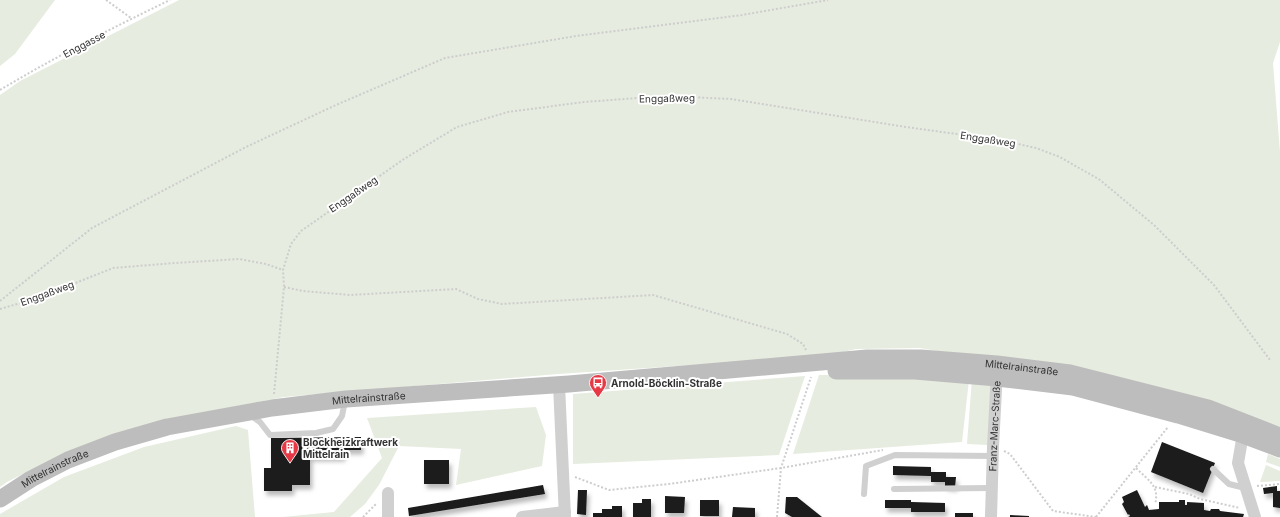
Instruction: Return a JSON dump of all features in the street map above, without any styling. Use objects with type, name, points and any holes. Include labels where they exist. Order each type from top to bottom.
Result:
[{"type":"street","name":"Mittelrainstraße","points":[[0,499],[31,479],[68,460],[115,442],[167,427],[272,408],[346,399],[559,385],[755,369],[813,367],[915,371],[1070,373],[1208,408],[1280,449]]},
{"type":"street","name":"Mittelrainstraße","points":[[997,371],[1073,387],[1178,415],[1280,436]]},
{"type":"street","name":"Franz-Marc-Straße","points":[[991,517],[997,371]]},
{"type":"street","points":[[522,517],[565,515],[559,385]]},
{"type":"street","points":[[1244,429],[1238,463],[1253,512]]},
{"type":"street","points":[[388,493],[388,517]]},
{"type":"lane","points":[[248,413],[260,422],[270,435],[316,433],[333,429],[342,416],[346,399]]},
{"type":"lane","points":[[864,494],[866,466],[895,455],[993,452]]},
{"type":"lane","points":[[1213,469],[1229,484],[1246,488]]},
{"type":"lane","points":[[894,489],[992,488]]},
{"type":"path","points":[[106,0],[132,18]]},
{"type":"path","name":"Enggasse","points":[[0,90],[30,72],[132,18],[170,0]]},
{"type":"path","points":[[0,301],[92,228],[246,148],[336,105],[445,58],[576,36],[742,15],[828,0]]},
{"type":"path","name":"Enggaßweg","points":[[272,408],[284,287],[283,270],[291,244],[301,231],[404,159],[457,127],[508,112],[584,102],[665,96],[731,99],[906,127],[1000,140],[1036,148],[1060,157],[1100,180],[1154,225],[1214,285],[1270,360]]},
{"type":"path","name":"Enggaßweg","points":[[0,309],[38,298],[113,268],[239,259],[266,264],[283,270]]},
{"type":"path","points":[[284,287],[303,291],[350,295],[456,289],[478,299],[502,304],[653,295],[787,334],[803,344],[813,367],[781,468],[777,517]]},
{"type":"path","points":[[993,452],[1010,454],[1053,511],[1096,517],[1178,415]]},
{"type":"path","points":[[570,475],[609,490],[669,484],[781,468],[885,450]]},
{"type":"path","points":[[1136,468],[1155,487],[1157,496],[1155,504]]},
{"type":"path","points":[[1246,488],[1280,484]]},
{"type":"path","points":[[1155,487],[1189,494],[1200,499],[1253,512]]},
{"type":"path","points":[[363,517],[388,493]]},
{"type":"shaded area","points":[[0,0],[55,0],[15,54],[0,66]]},
{"type":"shaded area","points":[[179,0],[1280,0],[1280,42],[1273,63],[1280,152],[1280,427],[920,348],[856,349],[826,356],[558,374],[284,397],[222,409],[65,453],[0,487],[0,95],[20,81]]},
{"type":"shaded area","points":[[819,375],[925,375],[969,380],[962,442],[793,454]]},
{"type":"shaded area","points":[[805,376],[779,455],[573,464],[573,394]]},
{"type":"shaded area","points":[[972,379],[993,382],[988,445],[967,444]]},
{"type":"shaded area","points":[[536,407],[546,435],[542,466],[456,485],[461,449],[399,446],[379,485],[365,504],[350,517],[283,517],[334,512],[382,458],[367,418]]},
{"type":"shaded area","points":[[236,426],[248,430],[255,517],[0,517],[0,514],[64,477],[144,447]]},
{"type":"shaded area","points":[[1268,454],[1280,459],[1280,467],[1266,462]]},
{"type":"shaded area","points":[[1266,465],[1280,471],[1280,481],[1260,482]]},
{"type":"building","name":"Blockheizkraftwerk Mittelrain","points":[[361,437],[361,450],[343,450],[343,457],[310,457],[310,485],[292,485],[292,491],[264,491],[264,468],[271,468],[271,438]]},
{"type":"building","points":[[1162,442],[1215,463],[1203,493],[1151,472]]},
{"type":"building","points":[[424,460],[449,460],[449,484],[424,484]]},
{"type":"building","points":[[893,466],[931,467],[931,472],[946,472],[946,477],[956,477],[955,487],[945,486],[945,482],[931,482],[931,476],[893,475]]},
{"type":"building","points":[[543,485],[545,494],[409,516],[408,508]]},
{"type":"building","points":[[1277,486],[1277,491],[1280,491],[1280,508],[1273,507],[1273,493],[1264,494],[1263,488]]},
{"type":"building","points":[[578,490],[587,490],[586,515],[577,514]]},
{"type":"building","points":[[1137,490],[1145,507],[1147,505],[1149,510],[1159,509],[1159,502],[1179,502],[1179,500],[1185,500],[1185,505],[1187,505],[1187,502],[1204,503],[1204,510],[1210,511],[1211,509],[1219,509],[1220,511],[1244,514],[1243,517],[1128,517],[1130,516],[1122,504],[1124,502],[1122,497]]},
{"type":"building","points":[[665,496],[685,497],[684,513],[665,513]]},
{"type":"building","points":[[786,497],[797,497],[822,517],[792,517],[785,513]]},
{"type":"building","points":[[642,499],[651,499],[651,517],[633,517],[633,503],[642,503]]},
{"type":"building","points":[[700,500],[719,500],[719,516],[700,516]]},
{"type":"building","points":[[885,500],[911,500],[911,502],[945,503],[945,512],[911,512],[911,508],[885,508]]},
{"type":"building","points":[[612,506],[622,506],[622,517],[593,517],[593,513],[602,513],[602,509],[612,509]]},
{"type":"building","points":[[733,507],[755,508],[755,517],[732,517]]},
{"type":"building","points":[[955,513],[973,513],[973,517],[955,517]]},
{"type":"building","points":[[1010,515],[1029,516],[1029,517],[1010,517]]},
{"type":"place","name":"Arnold-Böcklin-Straße","points":[[598,398]]},
{"type":"place","name":"Blockheizkraftwerk Mittelrain","points":[[290,463]]}]
